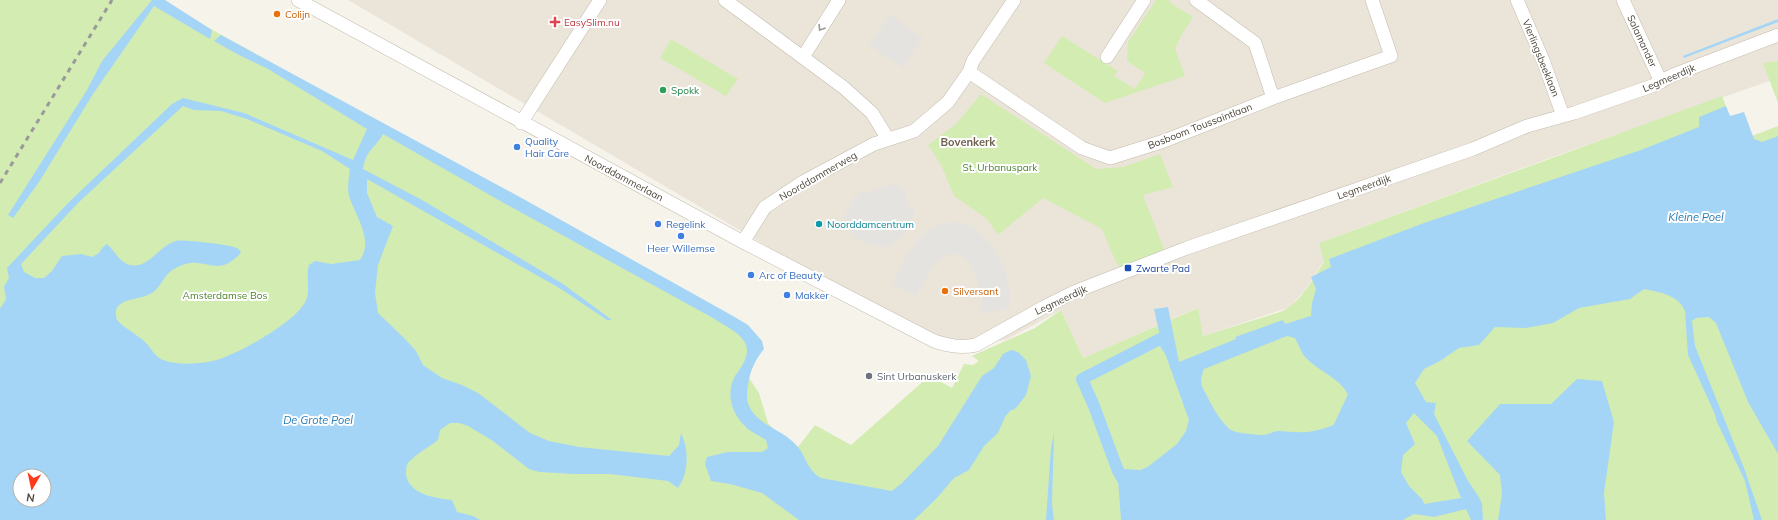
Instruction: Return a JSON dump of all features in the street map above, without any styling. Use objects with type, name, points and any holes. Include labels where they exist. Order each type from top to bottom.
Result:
[{"type":"street","name":"Noorddammerlaan","points":[[298,0],[743,242],[934,341],[954,347]]},
{"type":"street","points":[[522,123],[600,0]]},
{"type":"street","points":[[725,0],[843,86],[872,113],[888,139]]},
{"type":"street","points":[[803,57],[839,0]]},
{"type":"street","points":[[969,72],[974,61],[1014,0]]},
{"type":"street","points":[[1107,57],[1144,0]]},
{"type":"street","points":[[1198,0],[1255,43],[1273,98]]},
{"type":"street","name":"Bosboom Toussaintlaan","points":[[969,72],[1082,148],[1110,158],[1164,141],[1273,98],[1391,56],[1372,0]]},
{"type":"street","name":"Vierlingsbeeklaan","points":[[1518,0],[1563,116]]},
{"type":"street","name":"Salamander","points":[[1623,0],[1661,82]]},
{"type":"street","name":"Legmeerdijk","points":[[954,347],[965,347],[976,344],[1074,292],[1187,248],[1473,149],[1527,126],[1563,116],[1661,82],[1673,75],[1778,35]]},
{"type":"street","name":"Noorddammerweg","points":[[743,242],[765,207],[803,182],[874,144],[914,131],[948,102],[969,72]]},
{"type":"shaded area","points":[[348,0],[1778,0],[1778,78],[1558,155],[1319,243],[1324,261],[1305,290],[1290,307],[1203,336],[1197,308],[1083,358],[1061,310],[1006,340],[940,348]]},
{"type":"shaded area","points":[[890,15],[923,38],[903,68],[869,45]]},
{"type":"shaded area","points":[[888,185],[898,185],[905,192],[908,205],[915,210],[908,230],[899,240],[890,246],[881,247],[862,242],[854,237],[848,223],[843,218],[853,198],[861,192],[869,192]]},
{"type":"shaded area","points":[[956,222],[967,224],[976,229],[992,246],[1004,267],[1009,285],[1010,309],[980,314],[982,299],[972,265],[964,257],[955,254],[947,255],[941,258],[932,268],[916,296],[892,284],[908,253],[918,240],[930,229],[940,224]]},
{"type":"green space","name":"Amsterdamse Bos","points":[[0,0],[158,0],[350,106],[762,345],[743,369],[759,393],[768,423],[799,457],[804,458],[798,447],[815,425],[851,445],[927,378],[934,378],[952,388],[964,364],[973,365],[979,361],[972,356],[1035,328],[1061,310],[1083,358],[1198,308],[1203,336],[1280,312],[1300,297],[1324,262],[1319,243],[1722,96],[1739,141],[1778,126],[1778,520],[0,520]]},
{"type":"green space","points":[[1156,0],[1170,0],[1169,2],[1193,17],[1175,49],[1185,76],[1105,103],[1044,63],[1062,36],[1118,71],[1114,76],[1135,89],[1145,73],[1127,61],[1128,42]]},
{"type":"green space","points":[[671,39],[738,79],[726,96],[660,58]]},
{"type":"green space","points":[[1778,61],[1778,103],[1763,63]]},
{"type":"green space","name":"St. Urbanuspark","points":[[981,94],[1096,169],[1123,167],[1160,154],[1173,187],[1143,195],[1165,252],[1120,268],[1102,229],[1043,198],[998,235],[987,219],[954,196],[941,165],[928,145],[956,124]]},
{"type":"water","points":[[152,0],[165,0],[212,30],[210,39],[154,6],[93,94],[39,182],[13,218],[8,215],[87,90],[102,61]]},
{"type":"water","points":[[1778,19],[1778,22],[1684,58],[1683,56]]},
{"type":"water","name":"De Grote Poel","points":[[221,35],[518,196],[748,325],[762,341],[764,349],[758,357],[750,375],[747,393],[747,401],[749,406],[753,413],[765,423],[793,441],[801,451],[813,472],[821,478],[892,491],[902,483],[938,446],[982,376],[994,368],[1003,354],[1011,350],[1018,352],[1026,360],[1031,376],[1026,395],[1016,408],[1010,411],[1005,417],[998,433],[984,446],[969,470],[954,478],[936,499],[914,520],[799,520],[762,493],[730,484],[711,481],[705,464],[707,457],[728,452],[762,452],[768,448],[766,440],[742,423],[734,411],[730,397],[732,383],[747,354],[746,345],[741,337],[713,318],[502,202],[383,134],[369,153],[363,169],[422,200],[545,273],[563,284],[612,320],[607,320],[561,289],[367,179],[367,193],[377,217],[393,226],[378,265],[375,293],[378,313],[416,351],[423,365],[442,378],[462,385],[478,393],[530,433],[549,441],[579,447],[669,456],[679,445],[681,433],[684,439],[687,461],[682,482],[678,488],[668,481],[610,474],[539,472],[529,469],[493,441],[468,426],[459,423],[450,423],[440,430],[438,440],[408,463],[406,467],[406,475],[408,482],[412,487],[424,494],[452,500],[457,512],[473,516],[480,520],[0,520],[0,308],[6,299],[4,287],[9,278],[7,268],[68,203],[172,104],[183,98],[244,113],[353,160],[367,129],[268,69],[214,41]],"holes":[[[183,106],[194,110],[221,111],[247,119],[322,151],[350,169],[348,193],[365,236],[365,244],[364,252],[360,260],[331,264],[315,261],[309,265],[308,295],[306,300],[298,312],[278,328],[230,355],[213,361],[192,364],[170,362],[158,357],[148,345],[117,320],[116,313],[118,307],[126,301],[154,292],[172,270],[189,263],[220,266],[233,260],[241,253],[239,249],[226,245],[176,241],[164,247],[147,261],[134,265],[124,263],[107,244],[99,253],[92,257],[81,254],[62,256],[52,271],[44,278],[35,278],[24,272],[21,264],[79,202]]]},
{"type":"water","name":"Kleine Poel","points":[[1726,106],[1730,116],[1744,112],[1754,139],[1762,142],[1778,136],[1778,454],[1748,402],[1716,323],[1709,317],[1696,318],[1692,321],[1695,346],[1744,468],[1762,520],[1754,520],[1745,481],[1688,355],[1685,311],[1678,301],[1668,295],[1644,289],[1630,299],[1579,308],[1553,323],[1526,328],[1495,327],[1479,345],[1459,348],[1440,361],[1424,369],[1415,383],[1426,402],[1436,403],[1434,414],[1467,479],[1480,499],[1482,504],[1483,520],[1471,520],[1466,509],[1434,517],[1414,514],[1403,520],[1121,520],[1116,451],[1124,469],[1141,470],[1149,466],[1177,444],[1186,431],[1189,420],[1162,345],[1154,309],[1168,307],[1179,362],[1236,339],[1235,337],[1283,320],[1285,324],[1311,316],[1312,303],[1316,289],[1311,277],[1331,267],[1329,259],[1424,223],[1641,150],[1699,127],[1699,117]],"holes":[[[1287,336],[1295,338],[1305,357],[1339,383],[1349,395],[1351,410],[1343,420],[1336,424],[1308,432],[1277,431],[1267,435],[1260,435],[1233,431],[1216,413],[1203,388],[1201,378],[1204,369]],[[1414,413],[1437,436],[1461,498],[1424,504],[1422,499],[1409,486],[1401,472],[1403,455],[1415,444],[1406,423]]]},
{"type":"water","points":[[1577,379],[1602,381],[1614,422],[1604,493],[1606,520],[1498,520],[1502,494],[1500,475],[1467,441],[1500,404],[1551,404]]},
{"type":"water","points":[[1054,433],[1052,504],[1054,520],[1046,520],[1051,448]]},
{"type":"waterway","points":[[1124,481],[1118,471],[1094,406],[1082,379],[1162,338],[1169,349]]},
{"type":"waterway","points":[[1336,434],[1358,387]]},
{"type":"railway","points":[[0,183],[112,0]]},
{"type":"place","name":"Colijn","points":[[277,14]]},
{"type":"place","name":"EasySlim.nu","points":[[555,22]]},
{"type":"place","name":"Spokk","points":[[663,90]]},
{"type":"place","name":"Quality Hair Care","points":[[517,147]]},
{"type":"place","name":"Regelink","points":[[658,224]]},
{"type":"place","name":"Noorddamcentrum","points":[[819,224]]},
{"type":"place","name":"Heer Willemse","points":[[681,236]]},
{"type":"place","name":"Zwarte Pad","points":[[1128,268]]},
{"type":"place","name":"Arc of Beauty","points":[[751,275]]},
{"type":"place","name":"Silversant","points":[[945,291]]},
{"type":"place","name":"Makker","points":[[787,295]]},
{"type":"place","name":"Sint Urbanuskerk","points":[[869,376]]},
{"type":"district","name":"Bovenkerk","points":[[968,142]]}]
